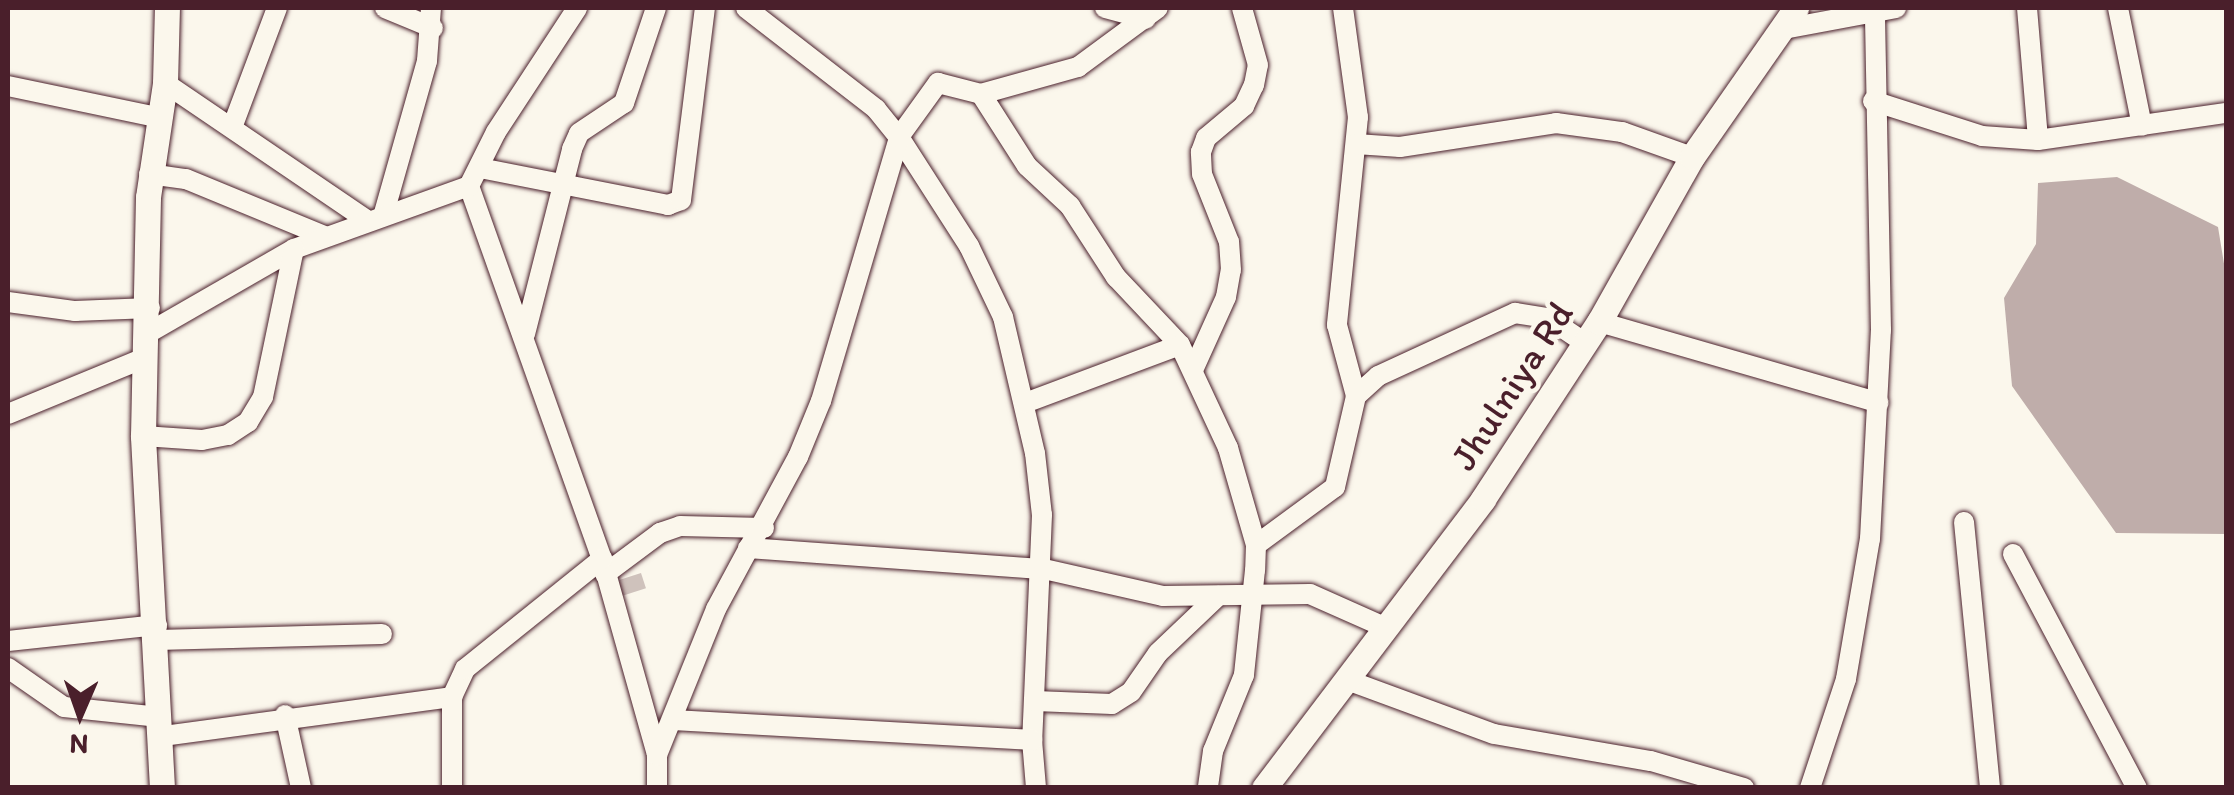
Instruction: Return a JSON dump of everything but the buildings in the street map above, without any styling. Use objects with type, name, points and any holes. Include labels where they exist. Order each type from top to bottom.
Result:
[{"type":"street","points":[[162,788],[157,632],[143,436],[149,174],[165,84],[167,8]]},
{"type":"street","points":[[232,125],[277,8]]},
{"type":"street","points":[[375,216],[432,18],[385,8]]},
{"type":"street","points":[[577,8],[496,132],[474,177],[604,566],[656,755],[657,788]]},
{"type":"street","points":[[526,334],[579,133],[624,104],[656,8]]},
{"type":"street","points":[[8,414],[294,249],[474,177],[566,183],[668,205],[680,200],[705,8]]},
{"type":"street","points":[[746,8],[876,109],[899,137],[988,281],[1025,403],[1044,569],[1032,740],[1036,788]]},
{"type":"street","points":[[1105,8],[1152,13]]},
{"type":"street","points":[[1194,368],[1226,297],[1231,270],[1229,242],[1202,174],[1200,152],[1206,138],[1244,106],[1254,85],[1258,65],[1242,8]]},
{"type":"street","points":[[1256,545],[1335,487],[1356,396],[1337,325],[1356,144],[1343,8]]},
{"type":"street","points":[[1790,18],[1896,8]]},
{"type":"street","points":[[2027,8],[2038,140]]},
{"type":"street","points":[[2118,8],[2142,126]]},
{"type":"street","points":[[1810,788],[1860,610],[1879,404],[1874,10]]},
{"type":"street","points":[[656,755],[748,548],[764,528],[822,401],[899,137],[938,83],[981,94],[1078,67],[1152,13]]},
{"type":"street","name":"Jhulniya Rd","points":[[1264,788],[1350,681],[1384,626],[1483,499],[1592,332],[1692,158],[1790,18]]},
{"type":"street","points":[[165,84],[375,216]]},
{"type":"street","points":[[8,86],[157,118]]},
{"type":"street","points":[[981,94],[1027,166],[1070,206],[1116,278],[1180,344],[1228,448],[1256,545],[1254,591],[1244,675],[1213,751],[1208,788]]},
{"type":"street","points":[[1874,101],[1982,136],[2038,140],[2226,113]]},
{"type":"street","points":[[1356,144],[1400,147],[1556,123],[1622,132],[1692,158]]},
{"type":"street","points":[[149,174],[186,180],[324,236]]},
{"type":"street","points":[[143,436],[202,440],[228,435],[248,422],[263,398],[294,249]]},
{"type":"street","points":[[8,302],[75,311],[148,333]]},
{"type":"street","points":[[1356,396],[1406,360],[1515,313],[1548,318],[1879,404]]},
{"type":"street","points":[[1025,403],[1180,344]]},
{"type":"street","points":[[1964,522],[1990,788]]},
{"type":"street","points":[[452,788],[452,697],[483,649],[660,532],[680,526],[764,528]]},
{"type":"street","points":[[748,548],[1044,569],[1163,596],[1218,596],[1254,591],[1310,594],[1384,626]]},
{"type":"street","points":[[2013,554],[2137,788]]},
{"type":"street","points":[[1035,701],[1112,704],[1131,692],[1158,652],[1218,596]]},
{"type":"street","points":[[8,641],[157,632],[382,634]]},
{"type":"street","points":[[8,668],[64,707],[161,726],[452,697]]},
{"type":"street","points":[[1350,681],[1494,734],[1651,760],[1744,788]]},
{"type":"street","points":[[286,715],[301,788]]},
{"type":"street","points":[[674,720],[1032,740]]},
{"type":"shaded area","points":[[2117,177],[2218,227],[2226,276],[2226,534],[2116,533],[2012,386],[2004,298],[2036,244],[2038,183]]}]
